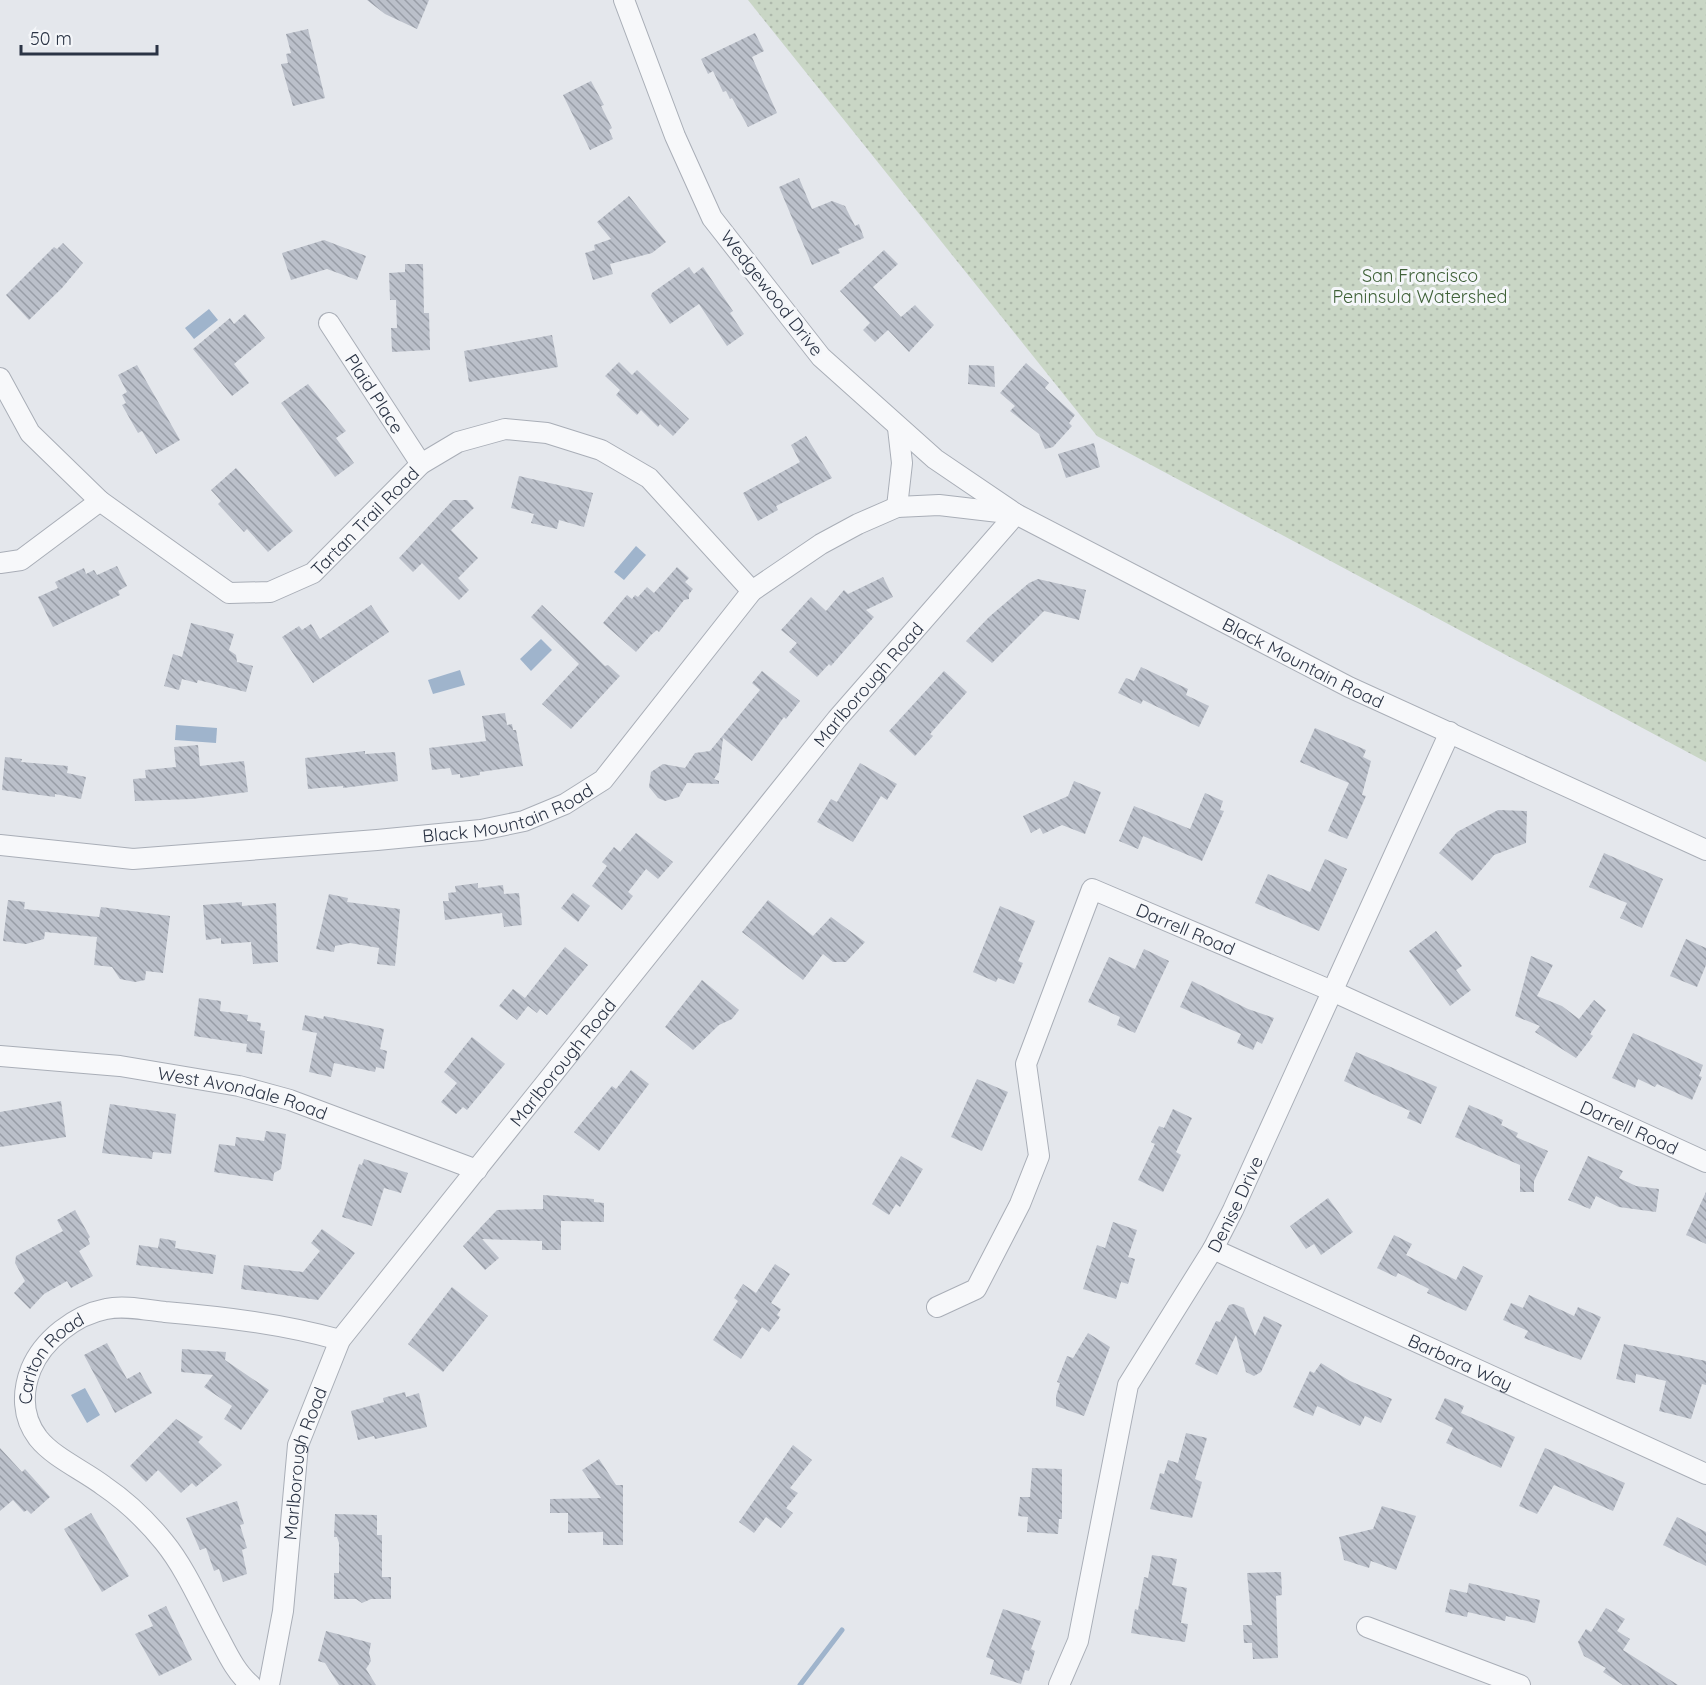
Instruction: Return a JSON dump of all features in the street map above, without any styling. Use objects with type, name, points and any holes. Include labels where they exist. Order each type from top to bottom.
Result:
[{"type":"street","name":"Wedgewood Drive","points":[[624,0],[662,104],[712,218],[821,357],[935,459],[1016,514]]},
{"type":"street","name":"Plaid Place","points":[[328,323],[421,464]]},
{"type":"street","name":"Tartan Trail Road","points":[[0,378],[30,433],[100,501],[230,593],[270,592],[313,573],[421,464],[458,442],[506,429],[547,433],[601,450],[649,478],[752,591]]},
{"type":"street","points":[[897,507],[902,464],[898,428]]},
{"type":"street","points":[[0,563],[21,560],[100,501]]},
{"type":"street","name":"Black Mountain Road","points":[[0,845],[133,859],[400,838],[482,830],[524,821],[565,804],[603,780],[752,591],[821,544],[897,507],[963,506],[1016,514],[1349,687],[1706,850]]},
{"type":"street","name":"Marlborough Road","points":[[269,1685],[283,1611],[298,1445],[340,1340],[837,719],[1016,514]]},
{"type":"street","name":"Denise Drive","points":[[1059,1685],[1078,1641],[1128,1385],[1213,1249],[1450,732]]},
{"type":"street","name":"Darrell Road","points":[[937,1307],[976,1289],[1020,1204],[1039,1156],[1026,1064],[1092,889],[1332,992],[1706,1162]]},
{"type":"street","name":"West Avondale Road","points":[[0,1056],[120,1066],[239,1086],[290,1100],[477,1170]]},
{"type":"street","name":"Barbara Way","points":[[1213,1249],[1706,1474]]},
{"type":"street","name":"Carlton Road","points":[[251,1685],[231,1662],[188,1579],[165,1543],[137,1513],[105,1486],[38,1438],[28,1420],[24,1400],[27,1379],[35,1359],[55,1335],[85,1316],[108,1308],[210,1316],[306,1331],[340,1340]]},
{"type":"street","points":[[1367,1627],[1510,1683]]},
{"type":"green space","name":"San Francisco Peninsula Watershed","points":[[748,0],[1706,0],[1706,762],[1097,436]]},
{"type":"water","points":[[209,309],[218,320],[194,339],[185,328]]},
{"type":"water","points":[[636,546],[646,555],[624,580],[614,572]]},
{"type":"water","points":[[541,639],[552,650],[531,671],[520,659]]},
{"type":"water","points":[[460,670],[465,685],[433,694],[428,680]]},
{"type":"water","points":[[176,725],[217,728],[216,743],[175,740]]},
{"type":"water","points":[[85,1388],[100,1415],[87,1423],[71,1395]]},
{"type":"building","points":[[367,0],[429,0],[417,29],[385,14]]},
{"type":"building","points":[[308,29],[325,98],[293,106],[281,64],[288,63],[286,54],[291,53],[286,34]]},
{"type":"building","points":[[755,33],[764,51],[752,57],[777,113],[748,127],[732,98],[730,99],[726,91],[723,92],[713,71],[708,74],[701,59]]},
{"type":"building","points":[[591,81],[604,105],[601,106],[612,128],[609,130],[613,139],[590,150],[563,95]]},
{"type":"building","points":[[799,178],[812,209],[832,201],[845,206],[855,226],[859,224],[864,238],[838,249],[840,253],[812,265],[779,187]]},
{"type":"building","points":[[629,196],[666,242],[652,253],[610,264],[613,274],[593,280],[585,253],[595,250],[594,245],[611,239],[597,222]]},
{"type":"building","points":[[324,240],[366,256],[357,280],[327,269],[291,280],[282,253]]},
{"type":"building","points":[[63,243],[83,263],[62,288],[29,320],[6,295],[54,247],[57,249]]},
{"type":"building","points":[[884,250],[898,264],[873,287],[901,317],[915,305],[934,325],[909,352],[888,330],[875,342],[863,330],[870,323],[840,291]]},
{"type":"building","points":[[405,264],[423,264],[424,313],[429,313],[430,350],[392,352],[391,328],[397,328],[396,300],[390,300],[389,273],[405,272]]},
{"type":"building","points":[[689,267],[694,274],[703,267],[733,311],[730,313],[744,334],[727,346],[699,304],[670,324],[651,296]]},
{"type":"building","points":[[245,314],[265,338],[234,364],[249,383],[232,396],[193,349],[230,318],[234,324]]},
{"type":"building","points":[[552,335],[558,367],[469,382],[464,351]]},
{"type":"building","points":[[619,362],[632,375],[637,370],[689,419],[673,436],[660,424],[658,427],[641,410],[637,415],[616,395],[620,390],[605,376]]},
{"type":"building","points":[[1026,363],[1049,383],[1045,388],[1075,415],[1069,423],[1072,426],[1053,447],[1045,449],[1039,434],[1010,411],[1015,406],[1000,393]]},
{"type":"building","points":[[137,365],[180,440],[156,454],[142,431],[138,433],[122,405],[126,403],[122,395],[127,392],[118,375]]},
{"type":"building","points":[[969,365],[994,366],[995,387],[968,384]]},
{"type":"building","points":[[308,384],[346,431],[336,438],[354,463],[335,477],[281,403]]},
{"type":"building","points":[[806,436],[832,478],[776,506],[778,510],[758,521],[743,493],[800,462],[791,445]]},
{"type":"building","points":[[1094,443],[1100,467],[1066,478],[1058,454]]},
{"type":"building","points":[[236,468],[293,531],[268,552],[247,529],[244,532],[218,504],[221,501],[211,490]]},
{"type":"building","points":[[519,476],[593,493],[584,527],[559,520],[557,529],[531,523],[534,514],[511,508]]},
{"type":"building","points":[[453,500],[467,500],[474,508],[451,530],[478,558],[458,578],[469,590],[459,600],[422,563],[413,572],[399,558]]},
{"type":"building","points":[[117,566],[127,586],[118,591],[120,595],[53,627],[38,597],[58,588],[55,582],[84,568],[86,574],[94,570],[97,575]]},
{"type":"building","points":[[677,567],[689,578],[685,582],[693,589],[689,594],[689,599],[684,600],[659,632],[657,630],[651,635],[636,652],[603,623],[627,595],[632,599],[635,595],[638,597],[647,587],[654,593]]},
{"type":"building","points":[[883,577],[893,597],[866,610],[874,617],[831,666],[829,664],[817,677],[789,652],[797,643],[781,630],[811,597],[826,611],[844,590],[848,594]]},
{"type":"building","points":[[1038,579],[1086,590],[1079,620],[1044,611],[992,663],[966,641],[989,617],[1029,583]]},
{"type":"building","points":[[371,605],[389,632],[313,683],[282,637],[299,626],[302,630],[311,624],[320,639]]},
{"type":"building","points":[[542,605],[605,666],[608,665],[620,676],[571,729],[542,704],[579,664],[531,617]]},
{"type":"building","points":[[191,623],[234,634],[229,650],[236,655],[237,662],[253,666],[246,692],[198,680],[197,683],[182,679],[179,690],[164,686],[173,654],[182,657]]},
{"type":"building","points":[[1141,667],[1188,689],[1186,695],[1209,706],[1199,727],[1143,700],[1141,704],[1118,693],[1126,678],[1134,681]]},
{"type":"building","points":[[762,671],[800,701],[786,719],[784,717],[752,761],[723,738],[719,772],[714,779],[719,781],[719,784],[687,783],[679,797],[665,801],[658,798],[649,787],[651,772],[663,764],[685,768],[695,753],[710,751],[760,690],[752,683]]},
{"type":"building","points":[[944,671],[967,692],[930,734],[933,736],[915,756],[889,731]]},
{"type":"building","points":[[505,713],[507,725],[512,724],[513,730],[516,730],[523,766],[480,772],[480,775],[460,778],[460,774],[452,775],[450,768],[432,770],[429,748],[486,741],[482,716]]},
{"type":"building","points":[[1315,728],[1366,750],[1363,757],[1371,761],[1362,795],[1366,796],[1347,839],[1328,831],[1349,783],[1300,762]]},
{"type":"building","points":[[198,745],[200,766],[244,761],[248,792],[192,799],[135,801],[133,779],[146,778],[145,770],[176,767],[174,747]]},
{"type":"building","points":[[365,751],[365,754],[395,752],[398,781],[343,788],[343,786],[308,789],[305,758]]},
{"type":"building","points":[[5,757],[22,759],[21,762],[68,766],[67,773],[86,777],[81,799],[55,794],[55,797],[2,790]]},
{"type":"building","points":[[860,763],[897,784],[887,800],[881,796],[853,842],[817,822],[831,799],[837,802]]},
{"type":"building","points":[[1074,781],[1101,792],[1085,834],[1062,825],[1043,834],[1040,828],[1031,833],[1023,816],[1068,796]]},
{"type":"building","points":[[1205,793],[1223,801],[1220,810],[1224,811],[1202,861],[1143,836],[1138,849],[1119,841],[1134,806],[1190,829]]},
{"type":"building","points":[[1498,810],[1527,811],[1526,843],[1494,855],[1472,881],[1439,853],[1457,832]]},
{"type":"building","points":[[636,833],[673,862],[658,879],[646,869],[628,892],[633,896],[622,910],[592,886],[607,866],[602,862],[614,847],[620,852]]},
{"type":"building","points":[[1604,853],[1663,879],[1642,928],[1620,918],[1627,903],[1589,887]]},
{"type":"building","points":[[1325,859],[1347,869],[1319,931],[1255,903],[1268,874],[1310,892]]},
{"type":"building","points":[[478,883],[478,888],[503,885],[504,894],[519,893],[522,925],[504,927],[502,913],[445,920],[443,901],[449,901],[448,893],[456,892],[455,886]]},
{"type":"building","points":[[573,893],[590,906],[578,922],[561,908]]},
{"type":"building","points":[[329,894],[348,898],[347,902],[400,909],[395,966],[377,964],[379,948],[350,943],[335,946],[334,952],[316,949]]},
{"type":"building","points":[[8,900],[25,902],[24,909],[99,917],[101,907],[170,916],[163,973],[146,971],[145,980],[135,982],[120,979],[112,967],[94,965],[97,937],[45,932],[44,939],[26,944],[3,941]]},
{"type":"building","points":[[768,900],[813,936],[831,917],[865,942],[846,962],[833,962],[823,954],[803,980],[742,932]]},
{"type":"building","points":[[242,902],[242,906],[276,903],[278,962],[253,964],[251,942],[221,944],[221,938],[206,940],[203,905]]},
{"type":"building","points":[[1000,906],[1035,921],[1018,961],[1023,963],[1014,984],[998,978],[996,982],[973,972]]},
{"type":"building","points":[[1436,931],[1462,966],[1456,970],[1471,990],[1450,1006],[1409,951]]},
{"type":"building","points":[[1686,939],[1706,948],[1706,965],[1697,987],[1670,976]]},
{"type":"building","points":[[565,947],[588,965],[547,1015],[540,1009],[537,1013],[528,1006],[517,1020],[499,1006],[513,989],[525,998]]},
{"type":"building","points":[[1144,949],[1169,961],[1135,1033],[1117,1025],[1120,1017],[1088,1002],[1109,957],[1135,969]]},
{"type":"building","points":[[1531,956],[1553,965],[1537,996],[1562,1006],[1579,1019],[1594,1000],[1606,1010],[1590,1034],[1593,1036],[1576,1058],[1535,1032],[1540,1026],[1515,1016]]},
{"type":"building","points":[[702,980],[739,1010],[732,1019],[719,1025],[693,1050],[665,1027]]},
{"type":"building","points":[[1192,981],[1248,1009],[1274,1018],[1262,1044],[1257,1041],[1253,1050],[1237,1043],[1241,1034],[1180,1007]]},
{"type":"building","points":[[199,998],[221,1001],[220,1011],[248,1015],[247,1021],[261,1023],[260,1030],[265,1031],[262,1054],[246,1052],[247,1044],[194,1036]]},
{"type":"building","points":[[305,1015],[323,1019],[324,1016],[384,1029],[380,1049],[387,1051],[384,1069],[376,1067],[375,1072],[334,1063],[331,1077],[309,1072],[317,1033],[302,1030]]},
{"type":"building","points":[[1633,1033],[1703,1065],[1699,1076],[1702,1077],[1692,1100],[1657,1084],[1655,1087],[1638,1079],[1635,1088],[1612,1078]]},
{"type":"building","points":[[472,1037],[505,1064],[467,1110],[463,1107],[456,1114],[441,1102],[457,1083],[444,1072]]},
{"type":"building","points":[[1356,1052],[1437,1087],[1421,1124],[1407,1118],[1410,1111],[1344,1081]]},
{"type":"building","points":[[631,1070],[649,1084],[599,1151],[574,1132],[612,1086],[616,1089]]},
{"type":"building","points":[[977,1079],[1008,1092],[982,1151],[951,1137]]},
{"type":"building","points":[[61,1101],[66,1137],[0,1147],[0,1112]]},
{"type":"building","points":[[110,1104],[176,1114],[171,1154],[153,1152],[152,1159],[102,1153]]},
{"type":"building","points":[[1469,1105],[1503,1120],[1501,1125],[1518,1133],[1516,1137],[1548,1151],[1534,1181],[1534,1192],[1520,1192],[1520,1165],[1455,1137]]},
{"type":"building","points":[[1173,1109],[1192,1118],[1176,1152],[1181,1155],[1163,1192],[1138,1180],[1155,1144],[1151,1142],[1159,1126],[1164,1128]]},
{"type":"building","points":[[266,1131],[286,1134],[281,1169],[274,1173],[273,1181],[214,1172],[219,1144],[235,1146],[236,1137],[264,1141]]},
{"type":"building","points":[[901,1156],[923,1169],[900,1207],[896,1204],[889,1215],[872,1204]]},
{"type":"building","points":[[1588,1156],[1623,1171],[1619,1178],[1636,1186],[1659,1189],[1656,1212],[1619,1207],[1596,1196],[1590,1209],[1568,1200]]},
{"type":"building","points":[[364,1159],[408,1173],[401,1193],[384,1188],[372,1226],[342,1217],[359,1164],[362,1165]]},
{"type":"building","points":[[1706,1192],[1706,1244],[1686,1235]]},
{"type":"building","points":[[543,1195],[594,1199],[594,1202],[604,1203],[604,1222],[561,1221],[561,1250],[542,1250],[542,1241],[482,1239],[499,1258],[485,1270],[463,1246],[497,1210],[543,1209]]},
{"type":"building","points":[[1328,1198],[1353,1232],[1321,1255],[1314,1244],[1306,1249],[1290,1226]]},
{"type":"building","points":[[75,1210],[90,1237],[88,1239],[90,1244],[79,1251],[93,1276],[71,1288],[67,1281],[44,1294],[30,1309],[14,1293],[25,1281],[15,1263],[16,1256],[63,1231],[57,1220]]},
{"type":"building","points":[[1113,1222],[1137,1230],[1128,1257],[1135,1259],[1128,1284],[1121,1282],[1116,1299],[1083,1289],[1097,1245],[1105,1248]]},
{"type":"building","points":[[322,1229],[355,1253],[318,1300],[241,1289],[244,1265],[303,1272],[320,1251],[311,1243]]},
{"type":"building","points":[[1394,1235],[1412,1244],[1406,1255],[1456,1280],[1463,1266],[1483,1276],[1466,1311],[1427,1293],[1429,1289],[1398,1273],[1396,1277],[1377,1268]]},
{"type":"building","points":[[160,1238],[176,1241],[175,1248],[216,1255],[213,1274],[136,1265],[139,1245],[158,1248]]},
{"type":"building","points":[[775,1264],[790,1274],[771,1303],[781,1309],[777,1315],[780,1317],[769,1332],[762,1327],[741,1359],[713,1340],[738,1301],[734,1298],[743,1284],[756,1293]]},
{"type":"building","points":[[452,1287],[488,1316],[443,1372],[408,1344]]},
{"type":"building","points":[[1529,1295],[1574,1316],[1578,1307],[1601,1317],[1581,1360],[1524,1338],[1528,1331],[1503,1320],[1511,1303],[1523,1308]]},
{"type":"building","points":[[1234,1304],[1244,1308],[1255,1336],[1264,1316],[1282,1325],[1261,1372],[1254,1376],[1246,1372],[1236,1335],[1217,1375],[1195,1364],[1216,1321],[1220,1322],[1229,1305]]},
{"type":"building","points":[[1088,1333],[1110,1347],[1084,1416],[1056,1406],[1056,1396],[1060,1383],[1057,1382],[1067,1356],[1073,1358]]},
{"type":"building","points":[[107,1343],[127,1379],[140,1372],[152,1393],[115,1413],[84,1355]]},
{"type":"building","points":[[1624,1344],[1706,1361],[1706,1385],[1702,1384],[1691,1419],[1659,1411],[1666,1381],[1636,1374],[1635,1383],[1616,1379]]},
{"type":"building","points":[[182,1349],[226,1352],[225,1360],[269,1390],[241,1430],[224,1419],[232,1406],[204,1387],[213,1375],[181,1372]]},
{"type":"building","points":[[1321,1363],[1350,1381],[1392,1399],[1381,1423],[1365,1416],[1360,1426],[1317,1406],[1313,1416],[1293,1407],[1310,1371],[1314,1373]]},
{"type":"building","points":[[405,1392],[406,1397],[419,1393],[427,1427],[375,1439],[374,1436],[358,1440],[351,1411],[384,1402],[383,1398]]},
{"type":"building","points":[[1445,1398],[1464,1406],[1461,1413],[1515,1437],[1501,1468],[1446,1443],[1453,1428],[1435,1419]]},
{"type":"building","points":[[176,1419],[203,1437],[198,1442],[222,1465],[196,1487],[192,1483],[181,1493],[158,1470],[146,1482],[130,1466]]},
{"type":"building","points":[[1186,1433],[1207,1438],[1195,1479],[1202,1482],[1192,1518],[1150,1509],[1160,1473],[1164,1474],[1168,1460],[1178,1463]]},
{"type":"building","points":[[793,1445],[812,1460],[790,1488],[798,1493],[786,1508],[793,1513],[781,1528],[766,1517],[754,1533],[739,1522]]},
{"type":"building","points":[[0,1448],[22,1472],[25,1469],[50,1497],[31,1514],[27,1510],[24,1512],[13,1500],[0,1511]]},
{"type":"building","points":[[1545,1448],[1625,1483],[1613,1511],[1554,1485],[1537,1514],[1519,1506]]},
{"type":"building","points":[[599,1459],[616,1485],[623,1485],[623,1545],[603,1545],[603,1532],[568,1533],[568,1513],[550,1513],[550,1499],[601,1498],[582,1470]]},
{"type":"building","points":[[1032,1468],[1062,1469],[1062,1519],[1059,1519],[1058,1534],[1027,1532],[1028,1517],[1018,1516],[1020,1497],[1030,1497]]},
{"type":"building","points":[[237,1501],[244,1524],[240,1525],[247,1548],[242,1550],[247,1574],[223,1582],[219,1569],[214,1571],[206,1548],[200,1550],[186,1518]]},
{"type":"building","points":[[1382,1506],[1416,1516],[1396,1570],[1371,1561],[1369,1568],[1344,1560],[1339,1537],[1373,1529]]},
{"type":"building","points":[[91,1513],[129,1576],[102,1592],[64,1529]]},
{"type":"building","points":[[335,1514],[377,1515],[377,1535],[382,1535],[382,1577],[391,1577],[391,1599],[371,1599],[362,1603],[356,1599],[334,1599],[334,1573],[339,1573],[339,1543],[337,1537],[334,1537]]},
{"type":"building","points":[[1677,1517],[1706,1532],[1706,1566],[1663,1545]]},
{"type":"building","points":[[1152,1555],[1177,1559],[1172,1585],[1187,1588],[1181,1623],[1188,1624],[1185,1642],[1131,1633],[1135,1609],[1138,1610],[1144,1577],[1148,1578]]},
{"type":"building","points":[[1281,1572],[1282,1595],[1276,1596],[1278,1658],[1253,1659],[1252,1643],[1244,1643],[1243,1625],[1252,1625],[1247,1573]]},
{"type":"building","points":[[1469,1583],[1540,1600],[1535,1623],[1506,1616],[1505,1621],[1468,1612],[1467,1617],[1445,1612],[1450,1589],[1467,1593]]},
{"type":"building","points":[[166,1606],[192,1660],[159,1676],[135,1634],[153,1626],[148,1615]]},
{"type":"building","points":[[1606,1608],[1625,1619],[1617,1631],[1630,1639],[1623,1650],[1678,1685],[1623,1685],[1603,1672],[1606,1668],[1584,1656],[1578,1642],[1586,1629],[1591,1632]]},
{"type":"building","points":[[1003,1609],[1041,1621],[1031,1649],[1035,1651],[1029,1671],[1025,1670],[1021,1684],[990,1674],[994,1660],[986,1657]]},
{"type":"building","points":[[326,1631],[371,1643],[369,1653],[371,1661],[366,1669],[376,1685],[339,1685],[325,1663],[318,1661]]},
{"type":"waterway","points":[[800,1685],[842,1630]]}]
